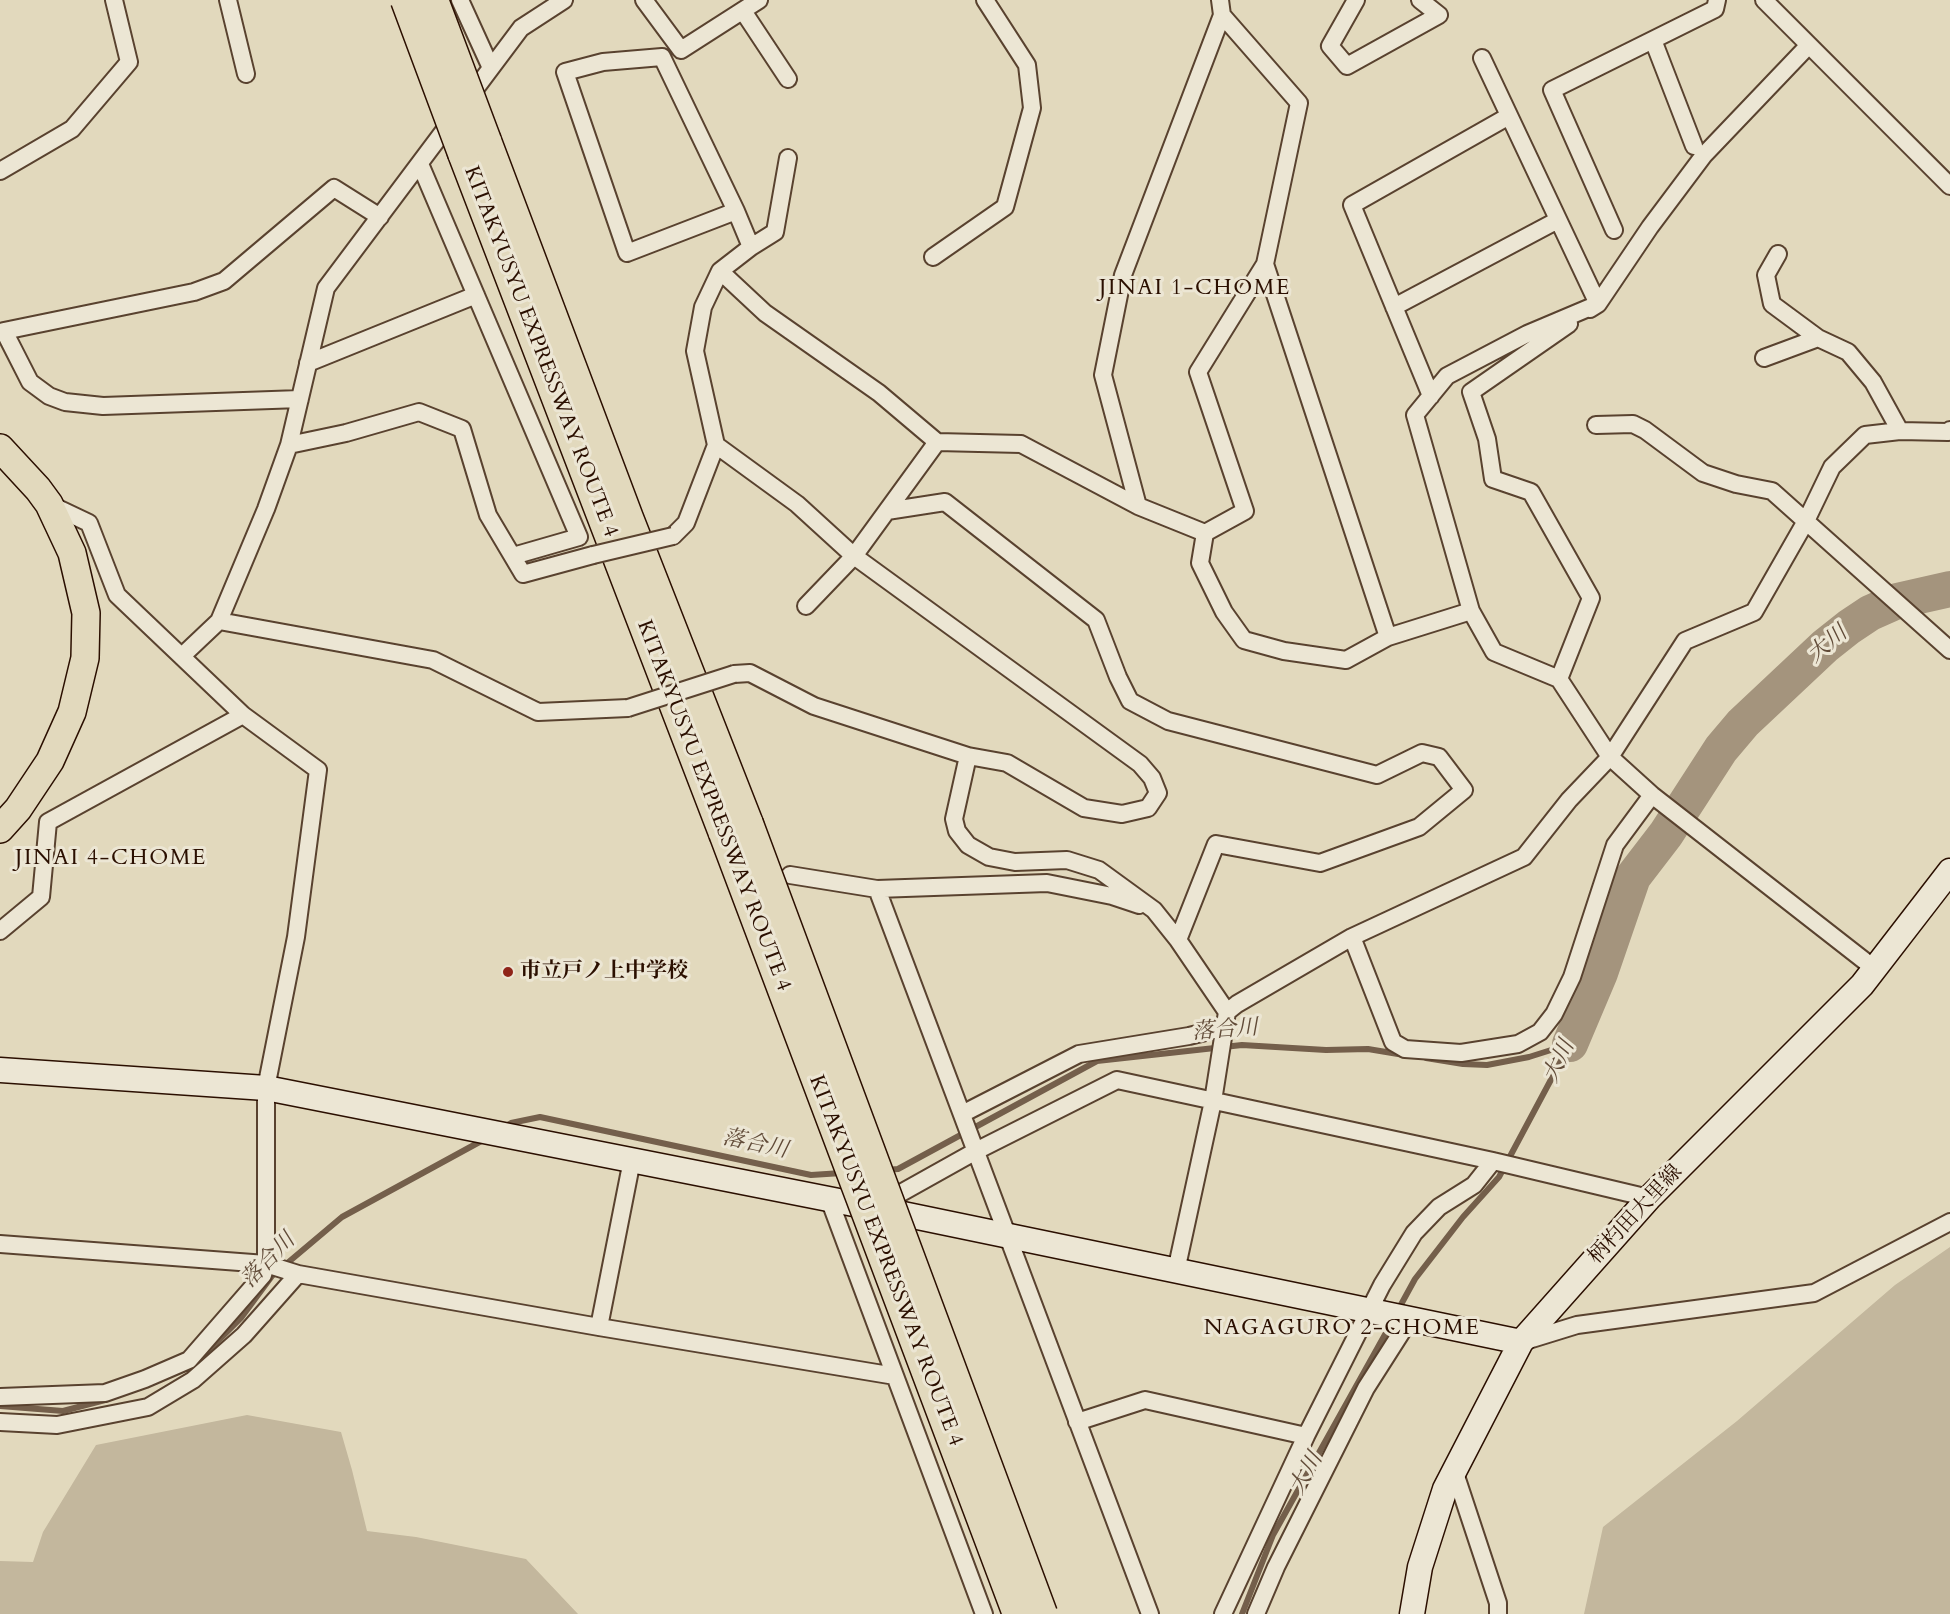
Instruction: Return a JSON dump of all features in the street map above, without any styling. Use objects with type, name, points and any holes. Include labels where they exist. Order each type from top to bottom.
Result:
[{"type":"highway","points":[[392,0],[434,76]]},
{"type":"highway","name":"KITAKYUSYU EXPRESSWAY ROUTE 4","points":[[405,0],[434,76],[475,147]]},
{"type":"highway","name":"KITAKYUSYU EXPRESSWAY ROUTE 4","points":[[433,0],[475,147],[628,518],[736,828],[1018,1614]]},
{"type":"highway","name":"KITAKYUSYU EXPRESSWAY ROUTE 4","points":[[736,828],[1042,1614]]},
{"type":"main road","points":[[0,448],[50,504],[72,553],[86,613],[85,658],[72,712],[50,760],[18,809],[0,828]]},
{"type":"street","points":[[0,171],[72,129],[129,62],[114,0]]},
{"type":"street","points":[[228,0],[246,74]]},
{"type":"street","points":[[460,0],[491,68]]},
{"type":"street","points":[[182,656],[219,621],[266,509],[289,446],[326,288],[521,28],[564,0]]},
{"type":"street","points":[[644,0],[681,50],[759,0]]},
{"type":"street","points":[[933,257],[1005,207],[1032,108],[1027,64],[985,0]]},
{"type":"street","points":[[1356,0],[1330,46],[1347,66],[1439,15],[1420,0]]},
{"type":"street","points":[[1614,230],[1552,90],[1715,9],[1717,0]]},
{"type":"street","points":[[1764,0],[1950,186]]},
{"type":"street","points":[[1205,533],[1245,511],[1198,372],[1265,264],[1299,103],[1221,7]]},
{"type":"street","points":[[1138,506],[1103,375],[1123,275],[1221,7]]},
{"type":"street","points":[[743,11],[788,79]]},
{"type":"street","points":[[1653,40],[1694,146]]},
{"type":"street","points":[[1559,679],[1591,598],[1531,492],[1493,479],[1487,439],[1471,392],[1598,304],[1650,227],[1704,155],[1809,45]]},
{"type":"street","points":[[736,211],[627,253],[565,72],[603,62],[662,57],[736,211],[751,246]]},
{"type":"street","points":[[1482,58],[1598,304]]},
{"type":"street","points":[[1431,396],[1352,205],[1509,116]]},
{"type":"street","points":[[289,446],[346,433],[419,412],[462,429],[488,515],[523,574],[673,536],[686,523],[716,445],[695,351],[703,307],[720,271],[751,246],[775,232],[788,158]]},
{"type":"street","points":[[420,164],[579,537],[513,555]]},
{"type":"street","points":[[300,399],[103,406],[65,402],[49,396],[30,382],[2,332],[194,292],[224,281],[334,188],[380,217]]},
{"type":"street","points":[[1394,307],[1558,220]]},
{"type":"street","points":[[1778,255],[1766,275],[1772,304],[1818,338],[1848,352],[1873,382],[1900,431]]},
{"type":"street","points":[[1265,264],[1388,637]]},
{"type":"street","points":[[720,271],[765,313],[879,393],[937,442],[1021,444],[1138,506],[1205,533]]},
{"type":"street","points":[[308,363],[476,295]]},
{"type":"street","points":[[1598,304],[1527,334],[1448,376],[1415,415],[1471,611],[1494,652],[1559,679],[1610,757],[1652,795],[1875,969]]},
{"type":"street","points":[[1764,358],[1818,338]]},
{"type":"street","points":[[1596,425],[1633,424],[1645,430],[1703,473],[1736,484],[1772,491],[1950,650]]},
{"type":"street","points":[[1176,1271],[1213,1101],[1226,1019],[1237,1004],[1352,937],[1524,857],[1569,800],[1610,757],[1685,641],[1754,612],[1806,521],[1832,467],[1865,435],[1900,431],[1948,432],[1950,430]]},
{"type":"street","points":[[806,606],[854,556],[937,442]]},
{"type":"street","points":[[219,621],[433,660],[538,712],[628,708],[734,674],[750,673],[814,706],[968,756],[1006,763],[1084,808],[1122,814],[1148,808],[1158,793],[1152,777],[1140,764],[854,556],[797,504],[716,445]]},
{"type":"street","points":[[886,511],[945,502],[1096,620],[1130,701],[1168,721],[1377,775],[1422,753],[1439,757],[1464,790],[1419,827],[1320,863],[1216,844],[1178,940]]},
{"type":"street","points":[[0,1397],[105,1393],[146,1379],[189,1360],[263,1275],[266,1264],[266,1088],[296,937],[318,770],[243,715],[117,595],[89,524],[50,504]]},
{"type":"street","points":[[1205,533],[1200,563],[1224,612],[1244,640],[1284,651],[1346,660],[1388,637],[1471,611]]},
{"type":"street","points":[[0,931],[41,897],[48,822],[243,715]]},
{"type":"street","points":[[968,756],[954,819],[957,831],[968,845],[988,856],[1015,862],[1067,860],[1099,870],[1154,910],[1178,940],[1226,1019]]},
{"type":"street","points":[[1352,937],[1393,1042],[1405,1049],[1461,1053],[1518,1044],[1540,1032],[1554,1014],[1572,977],[1615,845],[1652,795]]},
{"type":"street","name":"柄杓田大里線","points":[[1412,1614],[1420,1567],[1444,1489],[1521,1342],[1649,1198],[1854,993],[1950,871]]},
{"type":"street","points":[[790,875],[877,889],[1047,883],[1112,896],[1154,910]]},
{"type":"street","points":[[877,889],[1010,1237],[1150,1614]]},
{"type":"street","points":[[962,1114],[1079,1054],[1189,1036],[1226,1019]]},
{"type":"street","points":[[0,1070],[266,1088],[874,1208],[1521,1342],[1577,1324],[1814,1293],[1950,1222]]},
{"type":"street","points":[[874,1208],[976,1151],[1117,1080],[1494,1161],[1649,1198]]},
{"type":"street","points":[[599,1328],[632,1160]]},
{"type":"street","points":[[1223,1614],[1306,1436],[1373,1311],[1382,1285],[1414,1233],[1439,1208],[1474,1185],[1494,1161]]},
{"type":"street","points":[[829,1199],[984,1614]]},
{"type":"street","points":[[0,1244],[266,1264],[298,1274],[599,1328],[895,1376]]},
{"type":"street","points":[[0,1422],[57,1425],[148,1407],[193,1380],[244,1335],[298,1274]]},
{"type":"street","points":[[1256,1614],[1276,1567],[1361,1399],[1406,1318]]},
{"type":"street","points":[[1077,1422],[1145,1400],[1306,1436]]},
{"type":"street","points":[[1454,1470],[1498,1603],[1498,1614]]},
{"type":"shaded area","points":[[1950,1247],[1950,1614],[1584,1614],[1603,1527],[1737,1421],[1895,1285]]},
{"type":"shaded area","points":[[247,1415],[341,1432],[367,1531],[416,1537],[526,1559],[578,1614],[0,1614],[0,1561],[33,1562],[43,1532],[96,1445]]},
{"type":"waterway","name":"大川","points":[[1570,1044],[1600,973],[1633,877],[1666,834],[1721,749],[1743,723],[1825,646],[1849,627],[1870,613],[1897,601],[1950,589]]},
{"type":"waterway","name":"落合川","points":[[1426,1058],[1487,1065],[1529,1057],[1570,1044]]},
{"type":"waterway","name":"大川","points":[[1398,1310],[1415,1279],[1463,1217],[1499,1177],[1570,1044]]},
{"type":"waterway","name":"落合川","points":[[885,1170],[898,1169],[1097,1061],[1242,1045],[1326,1050],[1368,1049],[1404,1055]]},
{"type":"waterway","name":"落合川","points":[[504,1127],[511,1123],[540,1117],[811,1175],[842,1173]]},
{"type":"waterway","name":"落合川","points":[[204,1355],[241,1318],[272,1276],[342,1217],[485,1139]]},
{"type":"waterway","name":"大川","points":[[1242,1614],[1273,1535],[1392,1322]]},
{"type":"waterway","name":"落合川","points":[[0,1406],[63,1411],[105,1400]]},
{"type":"place","name":"市立戸ノ上中学校","points":[[508,972]]},
{"type":"district","name":"JINAI 1-CHOME","points":[[1195,289]]},
{"type":"district","name":"JINAI 4-CHOME","points":[[111,859]]},
{"type":"district","name":"NAGAGURO 2-CHOME","points":[[1342,1329]]}]
